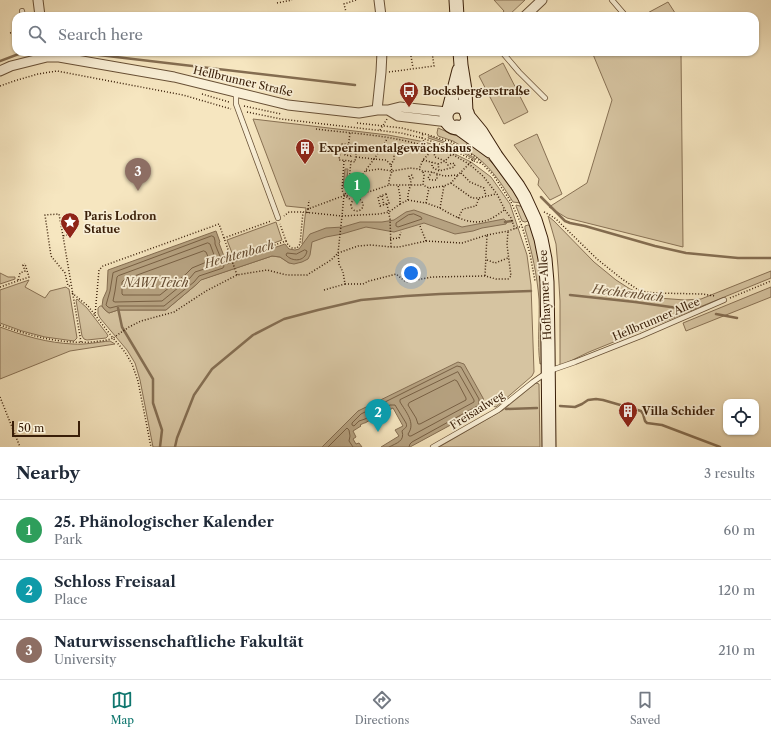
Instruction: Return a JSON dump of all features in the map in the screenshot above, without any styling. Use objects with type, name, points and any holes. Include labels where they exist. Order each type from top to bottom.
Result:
[{"type":"street","points":[[38,0],[40,12]]},
{"type":"street","points":[[379,0],[380,12]]},
{"type":"street","points":[[456,0],[457,12]]},
{"type":"street","points":[[529,12],[542,0]]},
{"type":"street","name":"Hellbrunner Straße","points":[[0,71],[40,56]]},
{"type":"street","name":"Hellbrunner Straße","points":[[55,56],[174,77],[288,105],[359,113],[388,110],[400,107],[450,118]]},
{"type":"street","points":[[377,110],[382,72],[382,56]]},
{"type":"street","points":[[450,118],[464,125],[466,122],[467,114],[465,90],[460,58]]},
{"type":"street","points":[[450,118],[460,58]]},
{"type":"street","points":[[450,118],[455,106],[464,109],[467,114]]},
{"type":"street","name":"Hofhaymer-Allee","points":[[467,114],[511,175],[524,196],[535,220],[541,239],[547,282],[549,447]]},
{"type":"street","name":"Hofhaymer-Allee","points":[[450,118],[496,156]]},
{"type":"lane","points":[[612,0],[622,12]]},
{"type":"lane","points":[[505,56],[545,98]]},
{"type":"lane","points":[[236,92],[236,104],[281,217]]},
{"type":"lane","name":"Hellbrunner Allee","points":[[549,371],[641,336],[724,300]]},
{"type":"lane","name":"Freisaalweg","points":[[434,447],[498,410],[549,371]]},
{"type":"path","points":[[277,3],[292,0]]},
{"type":"path","points":[[345,12],[344,4],[356,0]]},
{"type":"path","points":[[411,56],[413,69]]},
{"type":"path","points":[[382,72],[434,66],[433,56]]},
{"type":"path","points":[[316,130],[387,138],[452,154],[469,164],[483,176],[497,194],[511,218],[515,229]]},
{"type":"path","points":[[340,152],[345,152],[345,149],[348,149],[350,133]]},
{"type":"path","points":[[383,146],[394,153],[419,151],[424,146],[425,142],[422,138],[423,133]]},
{"type":"path","points":[[344,195],[355,185],[366,171],[387,138]]},
{"type":"path","points":[[341,144],[357,146],[355,162],[339,160],[340,152],[341,144]]},
{"type":"path","points":[[348,149],[351,150],[351,153]]},
{"type":"path","points":[[419,169],[423,160],[434,149]]},
{"type":"path","points":[[432,162],[432,167],[440,171],[454,167],[454,164],[452,163],[448,165],[444,161],[435,157],[434,149]]},
{"type":"path","points":[[345,152],[345,155],[348,156],[348,161]]},
{"type":"path","points":[[348,156],[351,156],[351,153],[356,153]]},
{"type":"path","points":[[391,165],[394,159],[394,153]]},
{"type":"path","points":[[423,160],[438,164],[452,154]]},
{"type":"path","points":[[356,157],[386,160],[391,165],[392,171],[389,185]]},
{"type":"path","points":[[308,209],[344,195],[372,191],[389,185],[423,185],[429,188],[444,186],[452,183],[473,160]]},
{"type":"path","points":[[344,161],[342,190],[344,195],[338,253],[339,264],[343,272],[345,284]]},
{"type":"path","points":[[348,191],[351,161]]},
{"type":"path","points":[[481,163],[494,176],[511,202],[522,226],[530,254],[536,285]]},
{"type":"path","points":[[438,164],[440,171]]},
{"type":"path","points":[[366,171],[379,169],[392,171],[410,168],[444,176],[458,176]]},
{"type":"path","points":[[422,171],[424,175],[423,185]]},
{"type":"path","points":[[432,172],[428,178],[430,180],[436,180],[437,174]]},
{"type":"path","points":[[461,173],[470,182],[484,188],[486,196]]},
{"type":"path","points":[[408,200],[407,194],[411,186],[411,179]]},
{"type":"path","points":[[452,183],[472,198],[497,194]]},
{"type":"path","points":[[398,185],[400,204]]},
{"type":"path","points":[[440,208],[444,186]]},
{"type":"path","points":[[426,203],[429,188]]},
{"type":"path","points":[[387,204],[380,206],[378,197],[386,194],[388,199],[389,204],[387,204],[390,219],[390,247]]},
{"type":"path","points":[[344,195],[351,201]]},
{"type":"path","points":[[382,196],[384,205]]},
{"type":"path","points":[[354,198],[361,200],[363,207],[361,210],[357,211],[351,208],[351,201],[354,198]]},
{"type":"path","points":[[458,218],[463,209],[476,206],[479,198]]},
{"type":"path","points":[[379,201],[388,199]]},
{"type":"path","points":[[308,213],[309,200]]},
{"type":"path","points":[[224,238],[281,217],[289,212],[342,216],[372,215],[389,212],[408,200],[426,203],[440,208],[458,218],[474,222],[489,219],[505,210]]},
{"type":"path","points":[[540,211],[553,217],[597,259],[622,279],[637,289],[646,292],[710,295],[718,296],[724,300],[771,281]]},
{"type":"path","points":[[281,217],[288,245],[292,248],[297,248],[300,244],[303,212]]},
{"type":"path","points":[[71,286],[68,286],[65,273],[51,256],[44,215],[59,214],[63,236],[80,342]]},
{"type":"path","points":[[95,315],[100,270],[103,266],[219,224],[237,274]]},
{"type":"path","points":[[420,226],[426,241]]},
{"type":"path","points":[[0,325],[21,333],[46,339],[74,342],[107,340],[141,321],[174,312],[206,291],[237,274],[267,270],[287,275],[307,275],[331,260],[338,253],[358,246],[371,245],[399,247],[426,241],[462,243],[522,226]]},
{"type":"path","points":[[324,290],[345,284],[363,284],[370,280],[396,274],[406,282],[432,277],[485,276],[496,279],[508,279],[511,276],[507,245],[508,231]]},
{"type":"path","points":[[390,240],[399,238],[402,232]]},
{"type":"path","points":[[63,236],[73,233]]},
{"type":"path","points":[[485,276],[487,260],[487,235]]},
{"type":"path","points":[[232,261],[286,241]]},
{"type":"path","points":[[487,260],[495,263],[508,258]]},
{"type":"path","points":[[0,287],[29,277],[25,264],[23,265],[25,271],[20,273],[18,280]]},
{"type":"path","points":[[72,293],[88,306],[125,352],[132,364],[138,381],[151,447]]},
{"type":"path","points":[[0,397],[20,447]]},
{"type":"shaded area","points":[[494,0],[525,0],[512,12],[503,12],[504,11]]},
{"type":"shaded area","points":[[668,2],[674,12],[649,12]]},
{"type":"shaded area","points":[[594,56],[681,56],[683,247],[567,218],[549,207],[587,183],[612,100]]},
{"type":"shaded area","points":[[503,63],[528,112],[504,124],[479,76]]},
{"type":"shaded area","points":[[253,119],[388,135],[425,142],[445,149],[471,162],[491,177],[510,204],[527,255],[531,285],[534,372],[532,376],[496,407],[484,404],[483,398],[358,411],[322,447],[153,447],[140,380],[135,363],[127,350],[100,318],[98,308],[102,306],[109,313],[118,310],[166,310],[200,280],[272,256],[280,257],[289,263],[311,247],[302,244],[306,208],[286,206]]},
{"type":"shaded area","points":[[438,128],[458,136],[468,142],[463,147],[453,141],[438,136]]},
{"type":"shaded area","points":[[537,134],[562,194],[550,200],[538,185],[539,179],[514,145]]},
{"type":"shaded area","points":[[429,136],[451,144],[476,159],[475,160],[450,145],[428,138]]},
{"type":"shaded area","points":[[474,144],[497,168],[521,203],[513,202],[488,167],[468,151],[471,145]]},
{"type":"shaded area","points":[[516,205],[524,207],[528,221],[522,221]]},
{"type":"shaded area","points":[[548,216],[594,262],[616,280],[630,289],[644,295],[658,298],[685,300],[701,299],[771,271],[771,278],[589,352],[560,366],[560,301],[558,267],[556,244]]},
{"type":"shaded area","points":[[276,222],[282,240],[234,258],[227,240]]},
{"type":"shaded area","points":[[525,226],[532,226],[541,266],[543,363],[540,364],[539,299],[534,263],[525,229]]},
{"type":"shaded area","points":[[0,273],[8,277],[15,277],[15,279],[0,284]]},
{"type":"shaded area","points":[[29,280],[25,287],[45,298],[50,291],[66,287],[69,289],[77,338],[74,341],[45,337],[0,323],[0,290]]},
{"type":"shaded area","points":[[771,287],[771,297],[686,331],[683,323]]},
{"type":"shaded area","points":[[77,299],[87,308],[107,334],[108,336],[106,338],[84,339],[82,336]]},
{"type":"shaded area","points":[[0,327],[45,341],[87,344],[110,341],[115,344],[70,351],[0,379]]},
{"type":"shaded area","points":[[536,383],[539,384],[540,447],[439,447],[503,410]]},
{"type":"water","points":[[345,169],[348,169],[346,188],[343,187]]},
{"type":"water","name":"NAWI Teich","points":[[414,210],[462,227],[504,219],[507,222],[506,224],[455,234],[424,223],[394,232],[366,227],[312,242],[308,259],[302,262],[294,264],[289,263],[280,257],[272,256],[201,280],[166,310],[118,310],[109,313],[102,306],[107,290],[108,270],[216,231],[227,264],[285,244],[289,249],[299,249],[310,234],[326,228],[343,227],[360,222],[382,222],[394,220],[406,212]]},
{"type":"water","points":[[458,362],[464,364],[483,398],[484,404],[482,408],[410,447],[381,447],[399,436],[395,430],[403,426],[393,408],[360,425],[361,426],[353,431],[356,437],[353,439],[356,444],[359,443],[362,447],[322,447],[358,411]]},
{"type":"waterway","points":[[0,61],[13,56]]},
{"type":"waterway","points":[[108,56],[355,85]]},
{"type":"waterway","points":[[541,197],[565,221],[655,246],[686,253],[738,258],[771,258]]},
{"type":"waterway","name":"Hechtenbach","points":[[505,222],[512,221]]},
{"type":"waterway","name":"Hechtenbach","points":[[175,447],[177,438],[194,395],[212,369],[253,335],[284,319],[361,300],[440,294],[531,291]]},
{"type":"waterway","name":"Hechtenbach","points":[[570,295],[685,309]]},
{"type":"waterway","name":"Hechtenbach","points":[[118,308],[122,327],[153,379],[153,403],[162,430],[160,447]]},
{"type":"waterway","name":"Hechtenbach","points":[[716,314],[737,318]]},
{"type":"waterway","name":"Hechtenbach","points":[[560,406],[575,407],[588,400],[603,400],[641,411],[647,423],[662,425],[720,447]]},
{"type":"waterway","name":"Hechtenbach","points":[[506,409],[537,408]]},
{"type":"place","name":"Bocksbergerstraße","points":[[409,108]]},
{"type":"place","name":"Experimentalgewächshaus","points":[[305,165]]},
{"type":"place","name":"Naturwissenschaftliche Fakultät","points":[[138,191]]},
{"type":"place","name":"25. Phänologischer Kalender","points":[[357,205]]},
{"type":"place","name":"Paris Lodron Statue","points":[[70,239]]},
{"type":"place","name":"Villa Schider","points":[[628,428]]},
{"type":"place","name":"Schloss Freisaal","points":[[378,432]]}]
